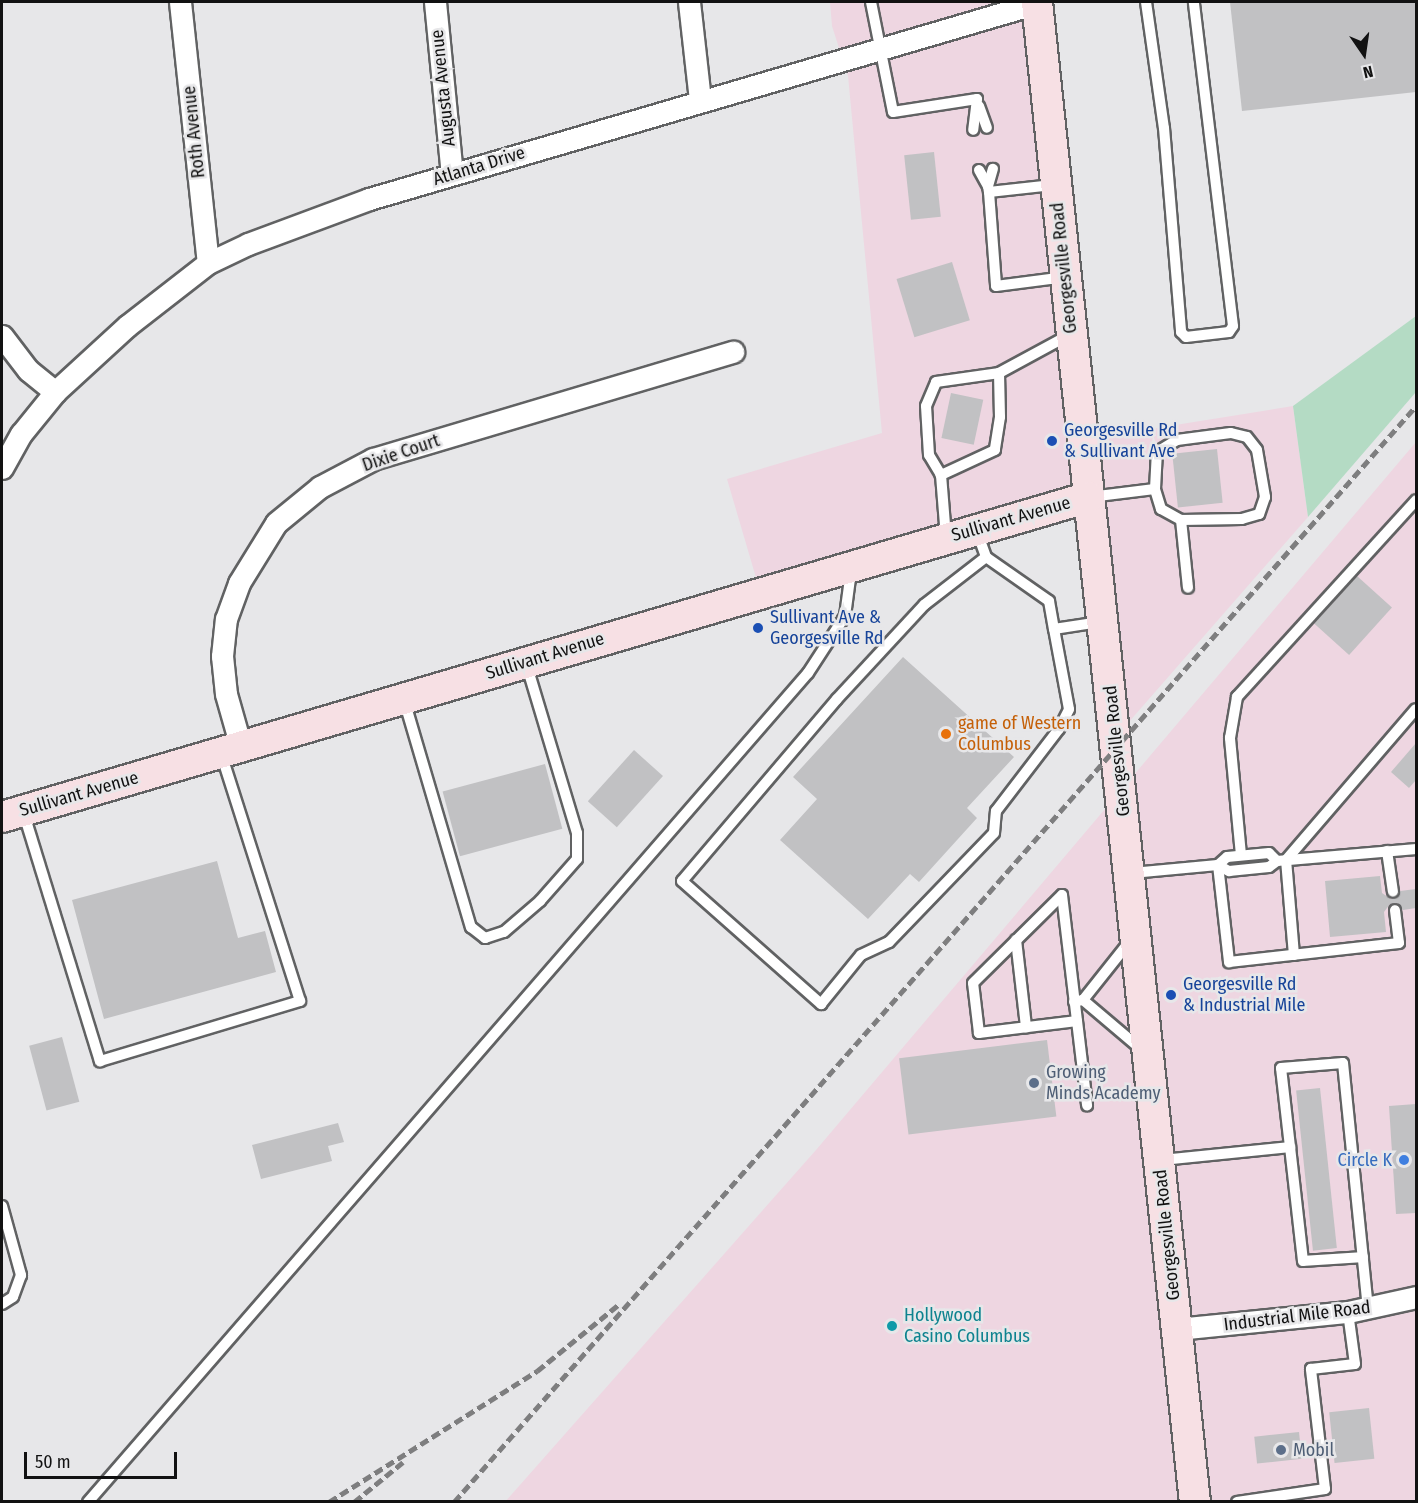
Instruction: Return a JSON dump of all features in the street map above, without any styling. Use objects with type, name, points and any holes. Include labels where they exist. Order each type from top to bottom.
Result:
[{"type":"main road","name":"Georgesville Road","points":[[1040,2],[1065,277],[1129,873],[1133,936],[1195,1502]]},
{"type":"main road","name":"Sullivant Avenue","points":[[12,814],[946,538],[981,543],[1089,497]]},
{"type":"street","name":"Roth Avenue","points":[[180,2],[208,263]]},
{"type":"street","name":"Augusta Avenue","points":[[435,2],[452,174]]},
{"type":"street","points":[[689,2],[700,100]]},
{"type":"street","name":"Atlanta Drive","points":[[2,468],[21,434],[55,392],[127,326],[208,263],[281,231],[452,174],[881,46],[1040,2]]},
{"type":"street","points":[[2,336],[28,370],[55,392]]},
{"type":"street","name":"Dixie Court","points":[[231,750],[222,656],[226,619],[240,583],[276,523],[320,487],[373,459],[733,352]]},
{"type":"street","name":"Industrial Mile Road","points":[[1177,1329],[1358,1311],[1416,1297]]},
{"type":"lane","points":[[871,2],[893,112],[977,99],[987,128]]},
{"type":"lane","points":[[1146,2],[1164,128],[1181,332],[1186,337],[1229,332],[1233,326],[1194,2]]},
{"type":"lane","points":[[973,130],[979,105]]},
{"type":"lane","points":[[993,169],[988,189],[996,286],[1065,277]]},
{"type":"lane","points":[[979,170],[988,189]]},
{"type":"lane","points":[[988,189],[1056,185]]},
{"type":"lane","points":[[946,538],[941,475],[929,455],[926,406],[936,382],[999,373],[1071,333]]},
{"type":"lane","points":[[941,475],[995,450],[1000,417],[999,373]]},
{"type":"lane","points":[[1231,433],[1253,442],[1264,497],[1259,514],[1242,519],[1180,520],[1161,509],[1155,489],[1155,464],[1165,444],[1231,433]]},
{"type":"lane","points":[[1089,497],[1155,489]]},
{"type":"lane","points":[[1240,855],[1230,738],[1237,697],[1416,500]]},
{"type":"lane","points":[[1180,520],[1188,588]]},
{"type":"lane","points":[[981,543],[1049,601],[1054,629],[1069,709],[1059,729],[996,811],[994,833],[889,942],[861,955],[821,1004],[682,881],[837,699],[981,543]]},
{"type":"lane","points":[[88,1502],[808,673],[845,616],[852,565]]},
{"type":"lane","points":[[1054,629],[1103,622]]},
{"type":"lane","points":[[404,699],[471,927],[485,938],[504,933],[540,901],[577,859],[577,833],[526,662]]},
{"type":"lane","points":[[1129,873],[1218,865],[1229,871],[1269,867],[1281,860],[1416,709]]},
{"type":"lane","points":[[12,814],[100,1060],[300,1001],[231,750]]},
{"type":"lane","points":[[1218,865],[1227,857],[1240,855],[1269,853],[1281,860],[1416,849]]},
{"type":"lane","points":[[1387,851],[1392,892]]},
{"type":"lane","points":[[1281,860],[1294,955]]},
{"type":"lane","points":[[1218,865],[1229,962],[1399,943],[1395,910]]},
{"type":"lane","points":[[1077,1021],[979,1033],[973,983],[1062,895],[1079,1001],[1077,1021],[1087,1106]]},
{"type":"lane","points":[[1079,1001],[1133,936]]},
{"type":"lane","points":[[1016,940],[1026,1027]]},
{"type":"lane","points":[[1079,1001],[1146,1052]]},
{"type":"lane","points":[[1237,1502],[1325,1489],[1311,1370],[1355,1364],[1363,1257],[1343,1063],[1281,1068],[1303,1261],[1363,1257]]},
{"type":"lane","points":[[1159,1160],[1290,1147]]},
{"type":"lane","points":[[2,1206],[21,1275],[13,1297],[2,1304]]},
{"type":"shaded area","points":[[830,2],[1044,2],[1088,439],[1293,406],[1308,517],[1114,739],[1086,502],[762,598],[727,479],[882,433],[848,76],[832,26]]},
{"type":"shaded area","points":[[1416,442],[1416,1501],[505,1502],[816,1150]]},
{"type":"green space","points":[[1416,316],[1416,392],[1308,517],[1293,406]]},
{"type":"building","points":[[1230,2],[1416,2],[1416,92],[1242,111]]},
{"type":"building","points":[[934,152],[941,217],[911,220],[904,155]]},
{"type":"building","points":[[952,262],[970,320],[914,337],[897,279]]},
{"type":"building","points":[[951,393],[983,400],[974,445],[941,438]]},
{"type":"building","points":[[1217,449],[1223,503],[1178,507],[1172,454]]},
{"type":"building","points":[[1357,576],[1392,607],[1349,655],[1314,624]]},
{"type":"building","points":[[903,657],[1014,757],[967,808],[977,818],[919,882],[910,874],[868,919],[780,840],[817,799],[793,777]]},
{"type":"building","points":[[1416,743],[1416,780],[1409,788],[1391,772]]},
{"type":"building","points":[[634,750],[663,776],[617,827],[588,801]]},
{"type":"building","points":[[545,764],[562,829],[460,856],[443,791]]},
{"type":"building","points":[[217,861],[238,938],[265,931],[276,972],[104,1019],[72,900]]},
{"type":"building","points":[[1380,876],[1382,893],[1391,899],[1398,897],[1400,891],[1416,889],[1416,908],[1403,910],[1397,903],[1390,904],[1384,912],[1386,932],[1330,937],[1325,881]]},
{"type":"building","points":[[62,1037],[79,1102],[46,1111],[29,1046]]},
{"type":"building","points":[[1047,1040],[1056,1116],[908,1135],[899,1058]]},
{"type":"building","points":[[1320,1088],[1337,1248],[1313,1251],[1296,1091]]},
{"type":"building","name":"Circle K","points":[[1416,1104],[1416,1213],[1396,1214],[1389,1106]]},
{"type":"building","points":[[338,1123],[344,1142],[328,1146],[332,1161],[261,1179],[252,1145]]},
{"type":"building","points":[[1369,1408],[1374,1459],[1335,1463],[1329,1412]]},
{"type":"building","points":[[1299,1432],[1302,1459],[1257,1464],[1254,1437]]},
{"type":"railway","points":[[454,1502],[1416,406]]},
{"type":"railway","points":[[329,1502],[537,1371],[618,1305]]},
{"type":"railway","points":[[354,1502],[403,1462]]},
{"type":"place","name":"Georgesville Rd & Sullivant Ave","points":[[1052,441]]},
{"type":"place","name":"Sullivant Ave & Georgesville Rd","points":[[758,628]]},
{"type":"place","name":"game of Western Columbus","points":[[946,734]]},
{"type":"place","name":"Georgesville Rd & Industrial Mile","points":[[1171,995]]},
{"type":"place","name":"Growing Minds Academy","points":[[1034,1083]]},
{"type":"place","name":"Circle K","points":[[1404,1160]]},
{"type":"place","name":"Hollywood Casino Columbus","points":[[892,1326]]},
{"type":"place","name":"Mobil","points":[[1281,1450]]}]
